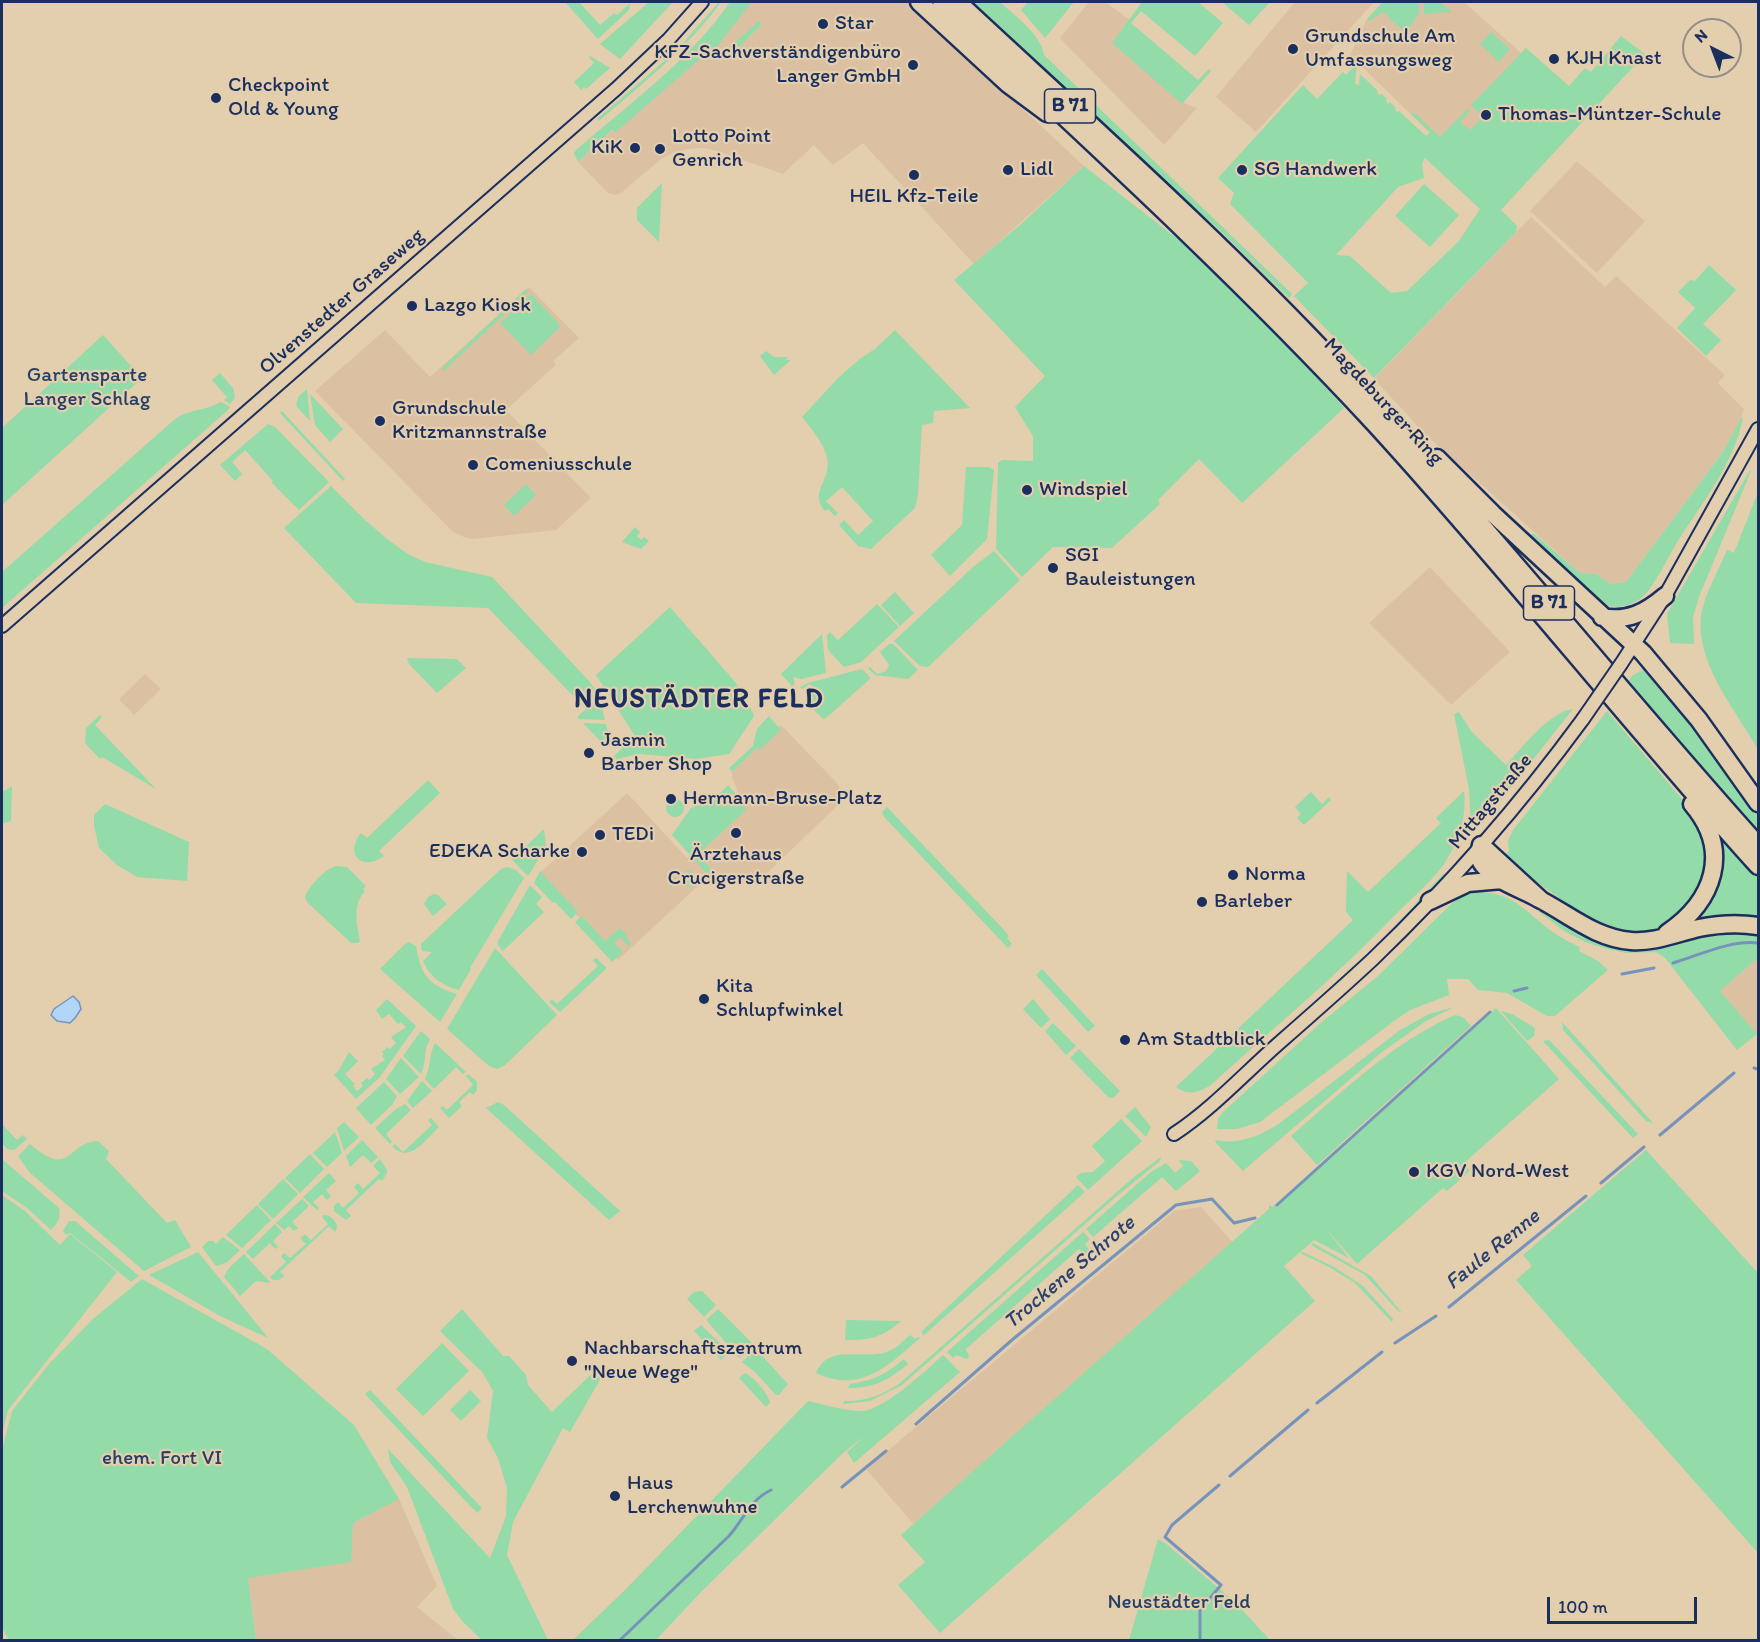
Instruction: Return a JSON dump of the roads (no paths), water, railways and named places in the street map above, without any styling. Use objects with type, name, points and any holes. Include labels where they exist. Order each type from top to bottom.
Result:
[{"type":"highway","points":[[919,2],[1008,84],[1050,116],[1096,157],[1108,158]]},
{"type":"highway","name":"Magdeburger Ring","points":[[941,2],[1201,246],[1372,421],[1514,582],[1646,740],[1758,866]]},
{"type":"highway","name":"Magdeburger Ring","points":[[958,2],[1224,250],[1337,364],[1453,491],[1663,738],[1758,845]]},
{"type":"highway","points":[[1337,364],[1353,371],[1417,439],[1493,514],[1634,645],[1687,704],[1758,803]]},
{"type":"highway","points":[[1602,617],[1630,618],[1644,612],[1665,597]]},
{"type":"highway","points":[[1646,740],[1652,756],[1701,818],[1708,832],[1713,852],[1711,880],[1703,899],[1690,915],[1659,938]]},
{"type":"highway","points":[[1541,900],[1481,845],[1479,853],[1481,864],[1491,873],[1578,923],[1606,936],[1633,941],[1659,938],[1717,925],[1758,926]]},
{"type":"highway","points":[[1430,901],[1468,883],[1502,880]]},
{"type":"main road","name":"Olvenstedter Graseweg","points":[[2,626],[616,89],[669,39],[702,2]]},
{"type":"main road","name":"Mittagstraße","points":[[1174,1134],[1207,1108],[1350,981],[1430,901],[1526,793],[1622,664],[1665,597],[1758,429]]},
{"type":"water","points":[[73,996],[79,1002],[81,1009],[70,1023],[57,1021],[51,1015],[54,1009]]},
{"type":"waterway","name":"Trockene Schrote","points":[[1673,963],[1726,946],[1758,943]]},
{"type":"waterway","name":"Trockene Schrote","points":[[1622,974],[1654,968]]},
{"type":"waterway","name":"Trockene Schrote","points":[[1514,991],[1527,988]]},
{"type":"waterway","name":"Trockene Schrote","points":[[1277,1205],[1490,1012]]},
{"type":"waterway","name":"Faule Renne","points":[[1754,1068],[1758,1069]]},
{"type":"waterway","name":"Faule Renne","points":[[1660,1135],[1734,1073]]},
{"type":"waterway","name":"Faule Renne","points":[[1601,1183],[1644,1147]]},
{"type":"waterway","name":"Faule Renne","points":[[1449,1307],[1586,1196]]},
{"type":"waterway","name":"Trockene Schrote","points":[[916,1424],[1012,1340],[1176,1205],[1212,1199],[1234,1223],[1255,1218]]},
{"type":"waterway","name":"Faule Renne","points":[[1395,1343],[1436,1316]]},
{"type":"waterway","name":"Faule Renne","points":[[1317,1403],[1382,1352]]},
{"type":"waterway","name":"Faule Renne","points":[[1230,1476],[1308,1410]]},
{"type":"waterway","name":"Trockene Schrote","points":[[842,1487],[886,1451]]},
{"type":"waterway","name":"Faule Renne","points":[[1200,1640],[1200,1610],[1221,1585],[1165,1537],[1172,1525],[1219,1485]]},
{"type":"waterway","name":"Trockene Schrote","points":[[620,1640],[729,1536],[752,1504],[771,1490]]},
{"type":"place","name":"Star","points":[[823,24]]},
{"type":"place","name":"Grundschule Am Umfassungsweg","points":[[1293,49]]},
{"type":"place","name":"KJH Knast","points":[[1554,59]]},
{"type":"place","name":"KFZ-Sachverständigenbüro Langer GmbH","points":[[913,65]]},
{"type":"place","name":"Checkpoint Old & Young","points":[[216,98]]},
{"type":"place","name":"Thomas-Müntzer-Schule","points":[[1486,115]]},
{"type":"place","name":"KiK","points":[[635,148]]},
{"type":"place","name":"Lotto Point Genrich","points":[[660,149]]},
{"type":"place","name":"Lidl","points":[[1008,170]]},
{"type":"place","name":"SG Handwerk","points":[[1242,170]]},
{"type":"place","name":"HEIL Kfz-Teile","points":[[914,175]]},
{"type":"place","name":"Lazgo Kiosk","points":[[412,306]]},
{"type":"place","name":"Grundschule Kritzmannstraße","points":[[380,421]]},
{"type":"place","name":"Comeniusschule","points":[[473,465]]},
{"type":"place","name":"Windspiel","points":[[1027,490]]},
{"type":"place","name":"SGI Bauleistungen","points":[[1053,568]]},
{"type":"place","name":"Jasmin Barber Shop","points":[[589,753]]},
{"type":"place","name":"Hermann-Bruse-Platz","points":[[671,799]]},
{"type":"place","name":"Ärztehaus Crucigerstraße","points":[[736,833]]},
{"type":"place","name":"TEDi","points":[[600,835]]},
{"type":"place","name":"EDEKA Scharke","points":[[582,852]]},
{"type":"place","name":"Norma","points":[[1233,875]]},
{"type":"place","name":"Barleber","points":[[1202,902]]},
{"type":"place","name":"Kita Schlupfwinkel","points":[[704,999]]},
{"type":"place","name":"Am Stadtblick","points":[[1125,1040]]},
{"type":"place","name":"KGV Nord-West","points":[[1414,1172]]},
{"type":"place","name":"Nachbarschaftszentrum \"Neue Wege\"","points":[[572,1361]]},
{"type":"place","name":"Haus Lerchenwuhne","points":[[615,1496]]},
{"type":"district","name":"NEUSTÄDTER FELD","points":[[699,700]]},
{"type":"park label","name":"Gartensparte Langer Schlag","points":[[87,388]]},
{"type":"park label","name":"ehem. Fort VI","points":[[162,1459]]},
{"type":"park label","name":"Neustädter Feld","points":[[1179,1603]]}]
